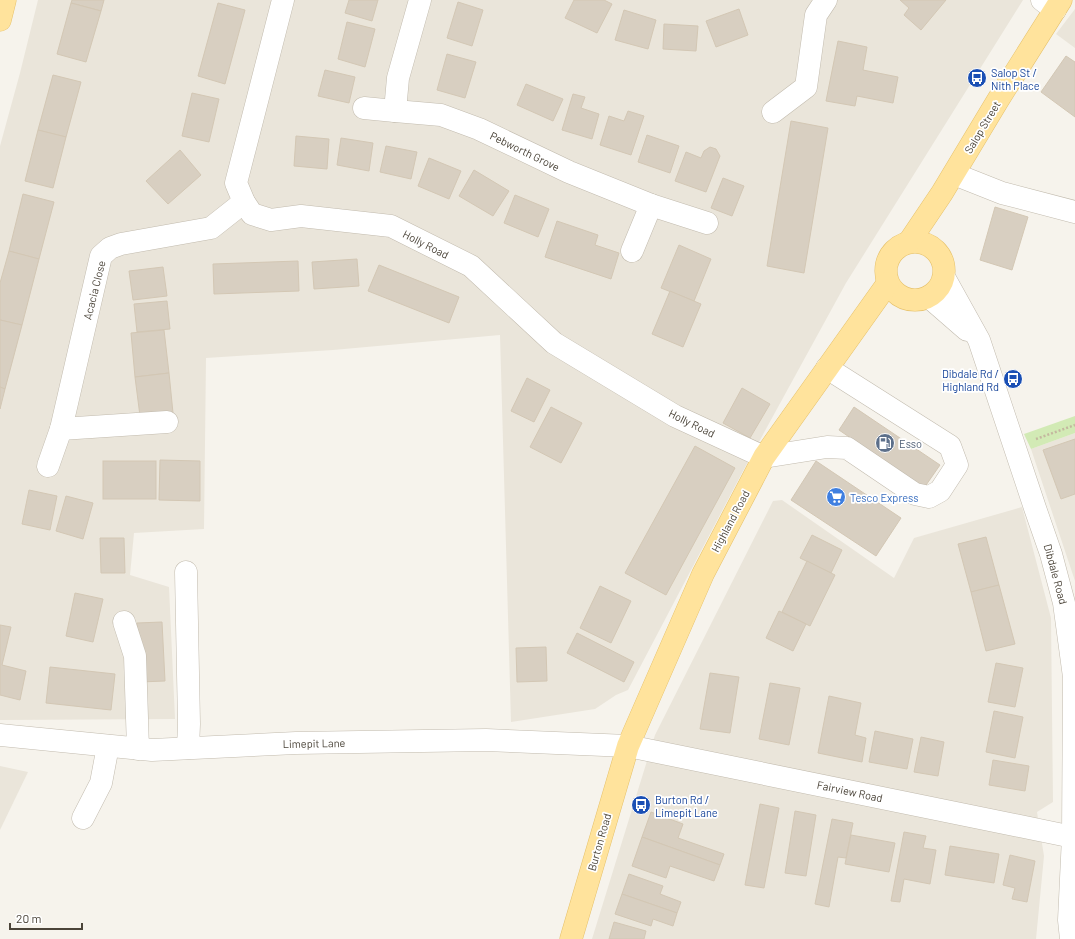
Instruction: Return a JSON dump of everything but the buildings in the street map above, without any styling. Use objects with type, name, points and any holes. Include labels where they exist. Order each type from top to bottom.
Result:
[{"type":"main road","points":[[0,20],[5,0]]},
{"type":"main road","name":"Salop Street","points":[[909,242],[954,174],[1053,3]]},
{"type":"main road","name":"Salop Street","points":[[932,248],[942,193]]},
{"type":"main road","points":[[909,242],[921,242],[932,248],[940,256],[944,266],[944,277],[940,287],[929,297],[920,300],[907,300],[893,289],[885,273],[890,257],[900,246],[909,242]]},
{"type":"main road","name":"Highland Road","points":[[628,746],[703,574],[764,456],[865,315],[893,289]]},
{"type":"main road","name":"Burton Road","points":[[571,939],[628,746]]},
{"type":"street","name":"Holly Road","points":[[283,0],[236,183],[244,202],[252,214],[271,220],[301,216],[391,226],[471,266],[554,343],[675,416],[764,456]]},
{"type":"street","points":[[395,111],[398,78],[420,0]]},
{"type":"street","points":[[773,112],[806,87],[816,15],[826,0]]},
{"type":"street","name":"Pebworth Grove","points":[[364,108],[441,115],[479,128],[569,172],[651,205],[707,223]]},
{"type":"street","points":[[954,174],[1002,192],[1075,212]]},
{"type":"street","name":"Acacia Close","points":[[48,466],[61,429],[101,256],[110,248],[121,244],[211,228],[244,202]]},
{"type":"street","points":[[632,251],[651,205]]},
{"type":"street","name":"Dibdale Road","points":[[944,277],[979,340],[1051,554],[1064,602],[1074,677],[1073,837],[1069,920],[1071,939]]},
{"type":"street","points":[[929,297],[979,340]]},
{"type":"street","points":[[764,456],[827,448],[847,448],[915,494],[929,497],[940,490],[957,465],[950,446],[827,368]]},
{"type":"street","points":[[61,429],[167,422]]},
{"type":"street","points":[[186,572],[189,724],[188,748]]},
{"type":"street","points":[[124,622],[135,656],[138,748]]},
{"type":"street","name":"Limepit Lane","points":[[0,735],[152,750],[296,743],[486,740],[628,746]]},
{"type":"street","points":[[83,818],[101,783],[108,746]]},
{"type":"street","name":"Fairview Road","points":[[628,746],[1073,837]]},
{"type":"path","points":[[1015,447],[1075,425]]},
{"type":"shaded area","points":[[38,0],[1023,0],[846,283],[743,471],[628,690],[616,695],[595,709],[511,722],[500,335],[333,350],[206,358],[204,529],[134,533],[130,575],[169,587],[175,719],[0,720],[0,146]]},
{"type":"shaded area","points":[[1075,9],[1075,48],[1056,34]]},
{"type":"shaded area","points":[[1075,433],[1075,581],[1031,449]]},
{"type":"shaded area","points":[[782,500],[894,578],[914,538],[1022,507],[1051,618],[1053,802],[1037,812],[1044,856],[1036,939],[592,939],[655,735],[773,501]]},
{"type":"shaded area","points":[[0,766],[28,772],[0,830]]},
{"type":"green space","points":[[1075,416],[1075,433],[1031,449],[1024,434]]},
{"type":"place","name":"Salop St / Nith Place","points":[[977,78]]},
{"type":"place","name":"Dibdale Rd / Highland Rd","points":[[1013,379]]},
{"type":"place","name":"Esso","points":[[885,443]]},
{"type":"place","name":"Tesco Express","points":[[836,497]]},
{"type":"place","name":"Burton Rd / Limepit Lane","points":[[641,805]]}]
